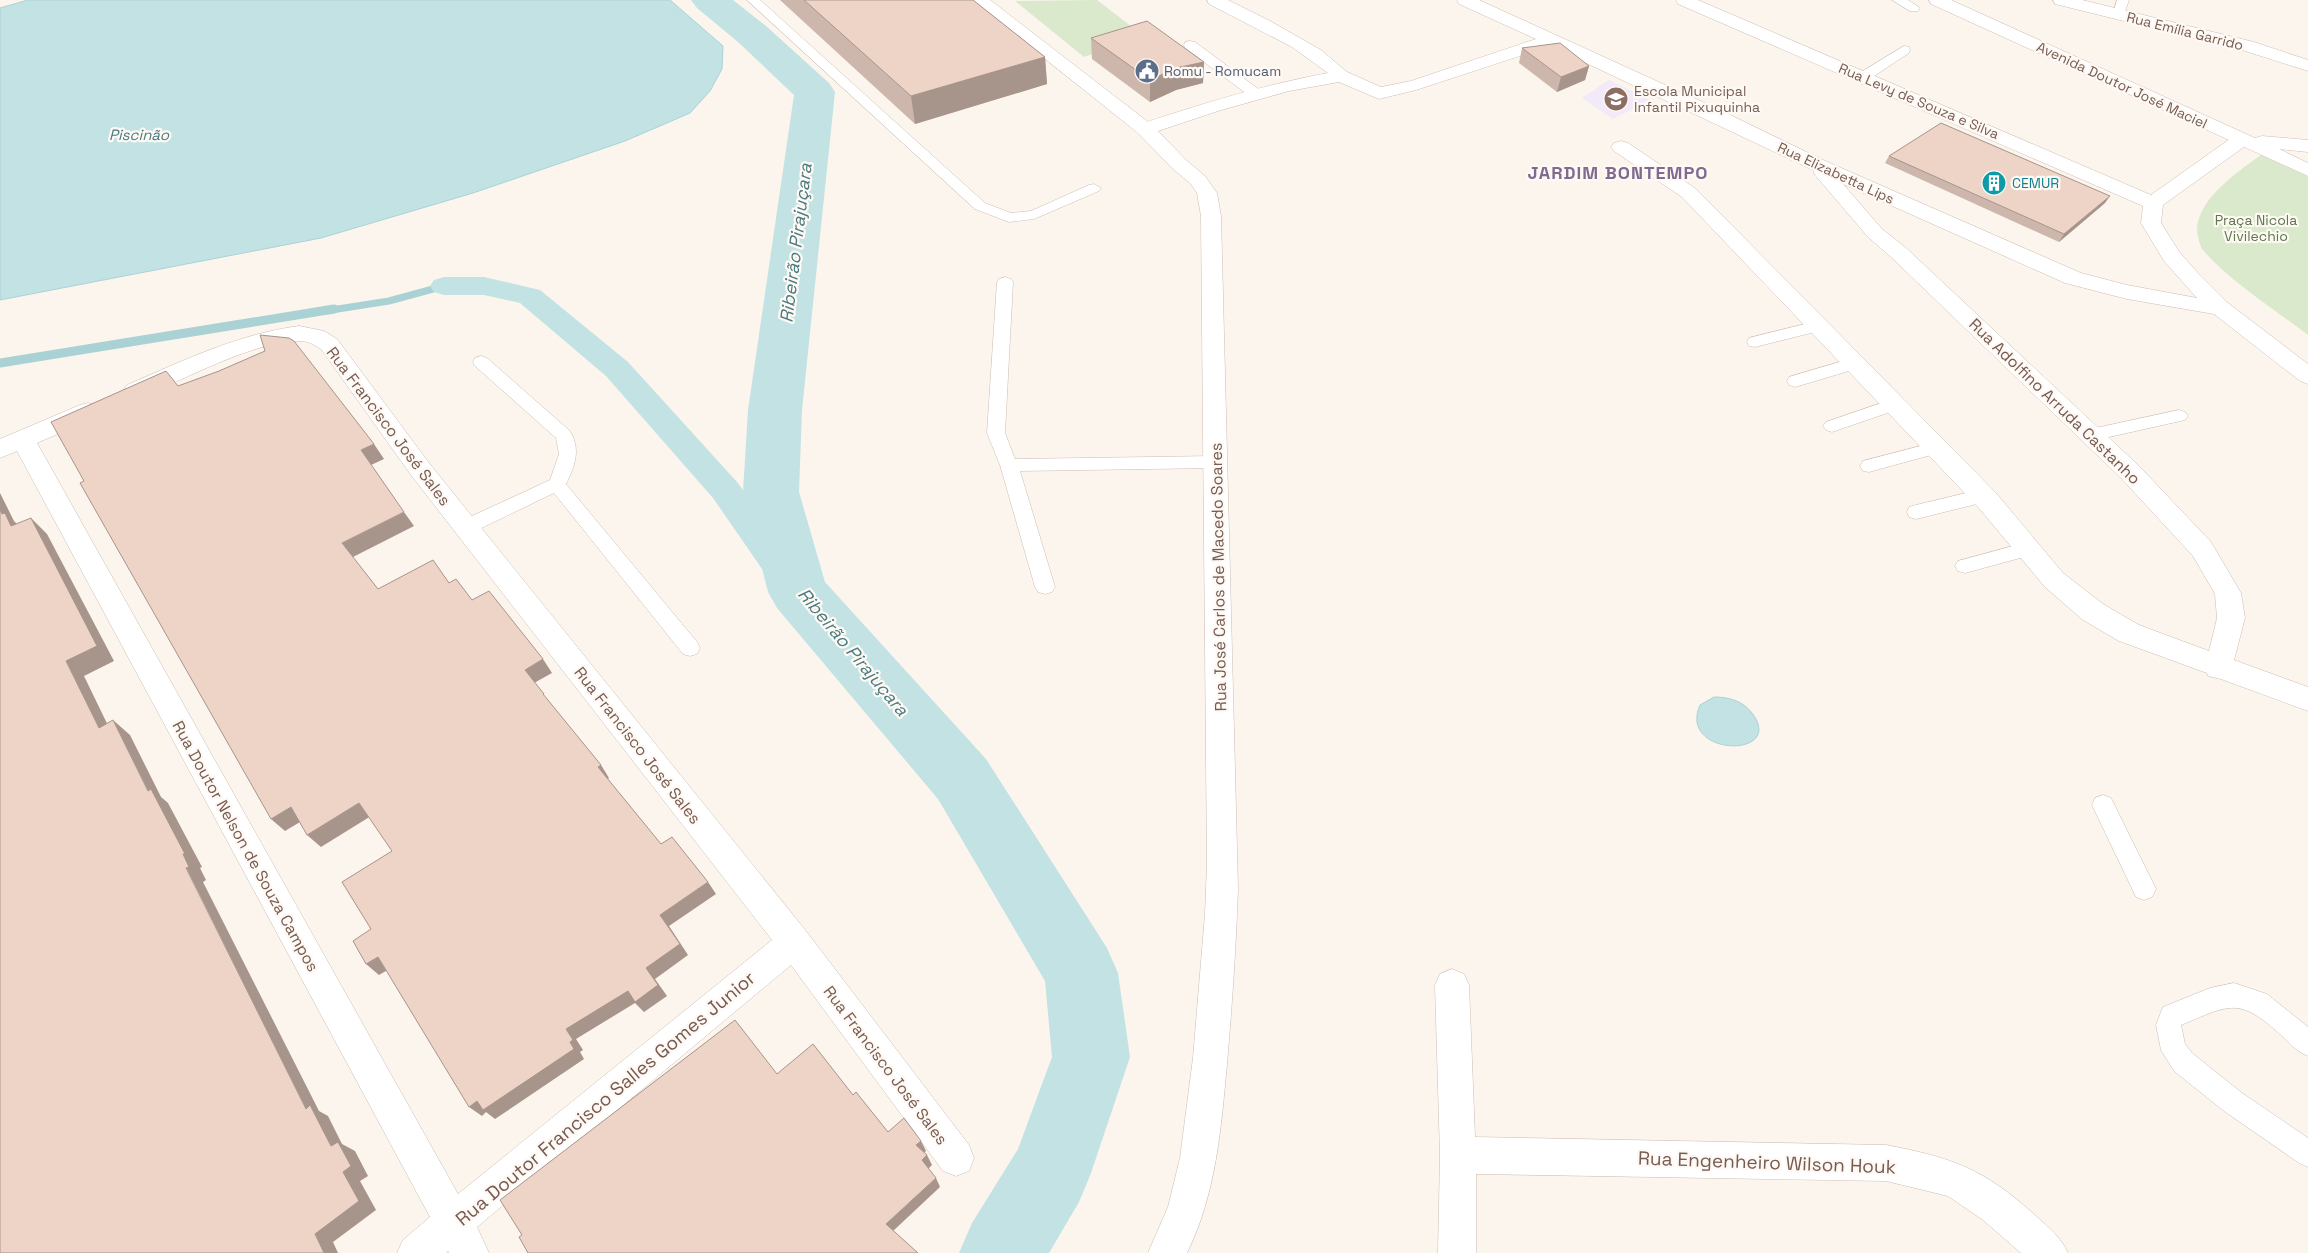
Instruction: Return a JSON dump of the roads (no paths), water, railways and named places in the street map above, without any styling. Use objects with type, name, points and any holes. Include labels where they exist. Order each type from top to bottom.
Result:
[{"type":"street","name":"Rua José Carlos de Macedo Soares","points":[[979,0],[1145,129],[1198,180],[1207,193],[1211,216],[1223,865],[1222,935],[1199,1153],[1191,1195],[1174,1241],[1167,1253]]},
{"type":"street","points":[[1215,0],[1315,54],[1331,65],[1342,76],[1380,93],[1416,85],[1550,40]]},
{"type":"street","name":"Rua Elizabetta Lips","points":[[1465,0],[1713,114],[1816,164],[2073,278],[2122,291],[2220,308]]},
{"type":"street","name":"Rua Levy de Souza e Silva","points":[[1684,0],[2153,204]]},
{"type":"street","name":"Avenida Doutor José Maciel","points":[[1937,0],[2308,170]]},
{"type":"street","name":"Rua Emília Garrido","points":[[2061,0],[2121,7],[2308,66]]},
{"type":"street","points":[[1145,129],[1256,94],[1342,76]]},
{"type":"street","points":[[2308,146],[2241,140],[2153,204],[2151,223],[2159,238],[2190,278],[2220,308],[2308,376]]},
{"type":"street","points":[[1621,147],[1689,193],[1983,496],[2054,580],[2093,612],[2129,633],[2218,668],[2308,699]]},
{"type":"street","name":"Rua Adolfino Arruda Castanho","points":[[1816,164],[1875,233],[2091,435],[2178,522],[2202,550],[2228,593],[2231,618],[2218,668]]},
{"type":"street","points":[[1888,244],[1886,229],[1891,219],[1909,214],[1927,214]]},
{"type":"street","name":"Rua Francisco José Sales","points":[[12,444],[256,341],[303,334],[316,336],[329,344],[420,469],[794,942],[956,1158]]},
{"type":"street","name":"Rua Doutor Nelson de Souza Campos","points":[[12,444],[462,1239]]},
{"type":"street","name":"Rua Doutor Francisco Salles Gomes Junior","points":[[416,1253],[462,1239],[794,942]]},
{"type":"street","points":[[1452,985],[1458,1155],[1457,1253]]},
{"type":"street","name":"Rua Engenheiro Wilson Houk","points":[[1458,1155],[1886,1163],[1925,1171],[1960,1183],[2003,1212],[2049,1253]]},
{"type":"lane","points":[[753,0],[980,206],[1009,218],[1034,215],[1094,188]]},
{"type":"lane","points":[[1898,0],[1914,8]]},
{"type":"lane","points":[[1190,45],[1256,94]]},
{"type":"lane","points":[[1863,77],[1904,50]]},
{"type":"lane","points":[[1005,282],[996,433],[1009,465],[1046,587]]},
{"type":"lane","points":[[1755,342],[1817,326]]},
{"type":"lane","points":[[466,527],[558,484],[567,463],[569,446],[564,435],[481,362]]},
{"type":"lane","points":[[1795,381],[1853,364]]},
{"type":"lane","points":[[1832,426],[1893,405]]},
{"type":"lane","points":[[2091,435],[2179,416]]},
{"type":"lane","points":[[1869,466],[1936,448]]},
{"type":"lane","points":[[1009,465],[1215,462]]},
{"type":"lane","points":[[558,484],[566,498],[690,648]]},
{"type":"lane","points":[[1916,512],[1983,496]]},
{"type":"lane","points":[[1965,566],[2028,549]]},
{"type":"lane","points":[[2103,805],[2144,889]]},
{"type":"lane","points":[[2308,1044],[2262,1004],[2237,995],[2224,995],[2172,1016],[2168,1025],[2174,1050],[2183,1062],[2233,1102],[2308,1154]]},
{"type":"water","name":"Piscinão","points":[[28,0],[670,0],[723,46],[722,69],[710,91],[690,113],[625,141],[473,193],[321,238],[0,300],[0,8]]},
{"type":"water","points":[[1714,697],[1735,700],[1752,713],[1759,728],[1755,738],[1745,744],[1730,746],[1716,743],[1703,735],[1697,722],[1700,705]]},
{"type":"waterway","name":"Ribeirão Pirajuçara","points":[[710,0],[752,34],[815,92],[775,410],[771,492],[798,592],[962,779],[1081,973],[1091,1057],[1050,1173],[1002,1253]]},
{"type":"waterway","points":[[325,311],[389,301],[444,286]]},
{"type":"waterway","points":[[444,286],[484,286],[530,296],[617,369],[725,490],[798,592]]},
{"type":"waterway","points":[[0,363],[334,309]]},
{"type":"place","name":"Romu - Romucam","points":[[1147,71]]},
{"type":"place","name":"Escola Municipal Infantil Pixuquinha","points":[[1616,99]]},
{"type":"place","name":"CEMUR","points":[[1994,183]]},
{"type":"district","name":"JARDIM BONTEMPO","points":[[1618,173]]},
{"type":"park label","name":"Praça Nicola Vivilechio","points":[[2256,228]]}]
